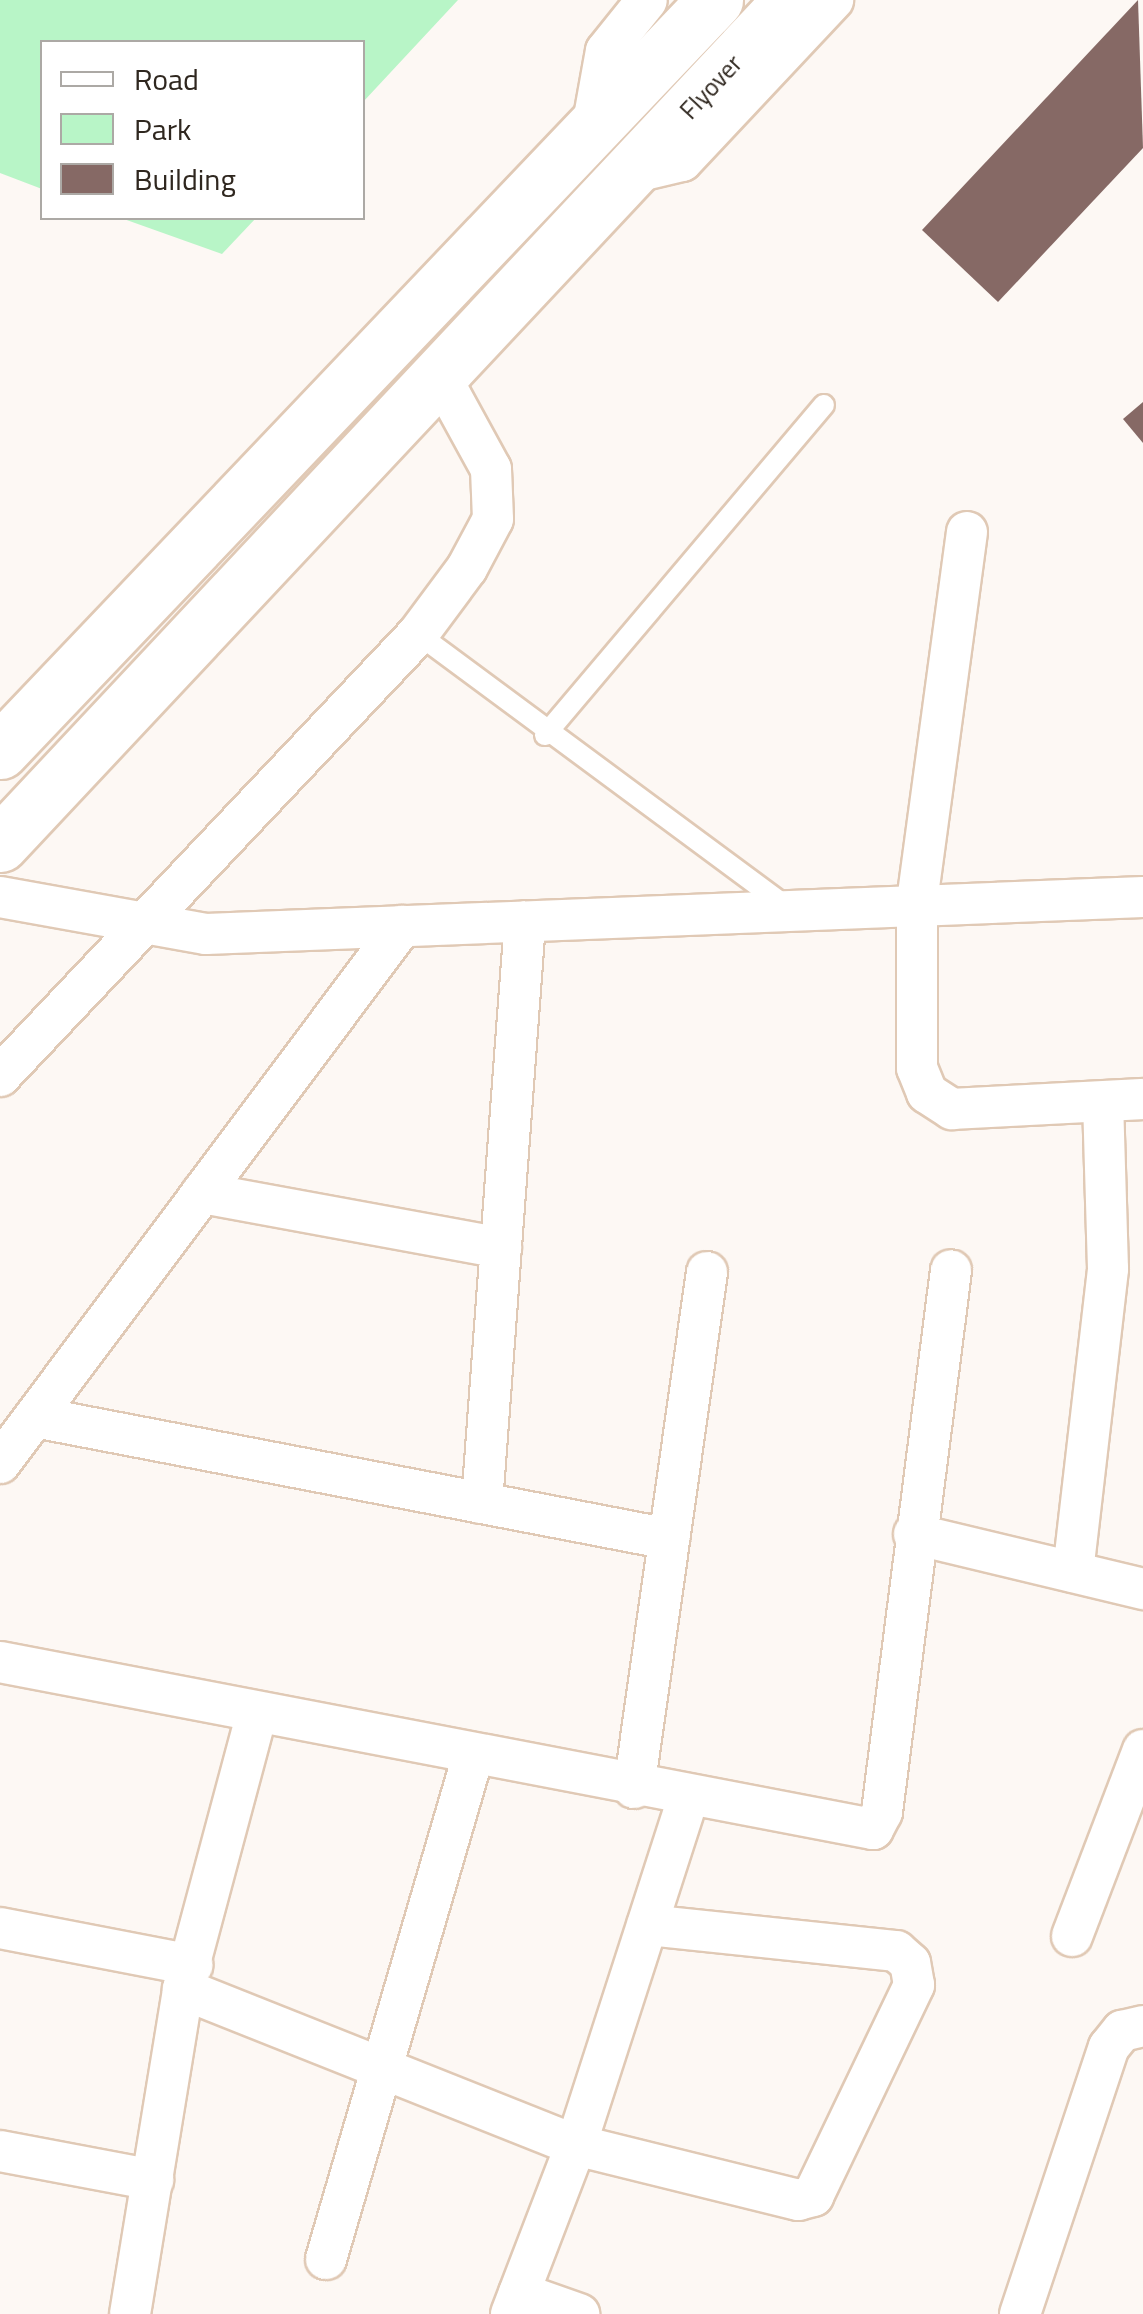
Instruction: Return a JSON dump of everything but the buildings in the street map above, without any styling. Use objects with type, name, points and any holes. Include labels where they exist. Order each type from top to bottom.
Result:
[{"type":"main road","points":[[0,751],[590,138],[715,0]]},
{"type":"main road","name":"Flyover","points":[[0,844],[791,0]]},
{"type":"street","points":[[590,138],[606,51],[647,0]]},
{"type":"street","points":[[630,174],[682,162],[833,0]]},
{"type":"street","points":[[0,1076],[418,634],[493,520],[491,469],[440,376]]},
{"type":"street","points":[[967,532],[917,903],[917,1068],[927,1093],[952,1109],[1143,1099]]},
{"type":"street","points":[[0,898],[206,934],[1143,897]]},
{"type":"street","points":[[482,1503],[525,922]]},
{"type":"street","points":[[0,1463],[402,926]]},
{"type":"street","points":[[1073,1572],[1108,1269],[1103,1103]]},
{"type":"street","points":[[202,1193],[501,1248]]},
{"type":"street","points":[[0,1662],[688,1799],[873,1829],[882,1812],[914,1534],[951,1270]]},
{"type":"street","points":[[634,1788],[706,1272]]},
{"type":"street","points":[[35,1416],[669,1539]]},
{"type":"street","points":[[914,1534],[1143,1590]]},
{"type":"street","points":[[130,2314],[188,1977],[257,1713]]},
{"type":"street","points":[[1072,1936],[1143,1750]]},
{"type":"street","points":[[326,2259],[473,1756]]},
{"type":"street","points":[[578,2314],[515,2304],[576,2145],[688,1799]]},
{"type":"street","points":[[0,1928],[188,1977],[382,2073],[576,2145],[798,2200],[813,2196],[914,1985],[910,1963],[896,1951],[647,1926]]},
{"type":"street","points":[[1020,2314],[1109,2047],[1122,2031],[1143,2026]]},
{"type":"street","points":[[0,2152],[152,2180]]},
{"type":"lane","points":[[545,735],[824,405]]},
{"type":"lane","points":[[418,634],[545,735],[793,911]]},
{"type":"green space","points":[[0,0],[458,0],[365,100],[365,40],[40,40],[40,188],[0,173]]},
{"type":"green space","points":[[127,220],[254,220],[222,254]]}]
